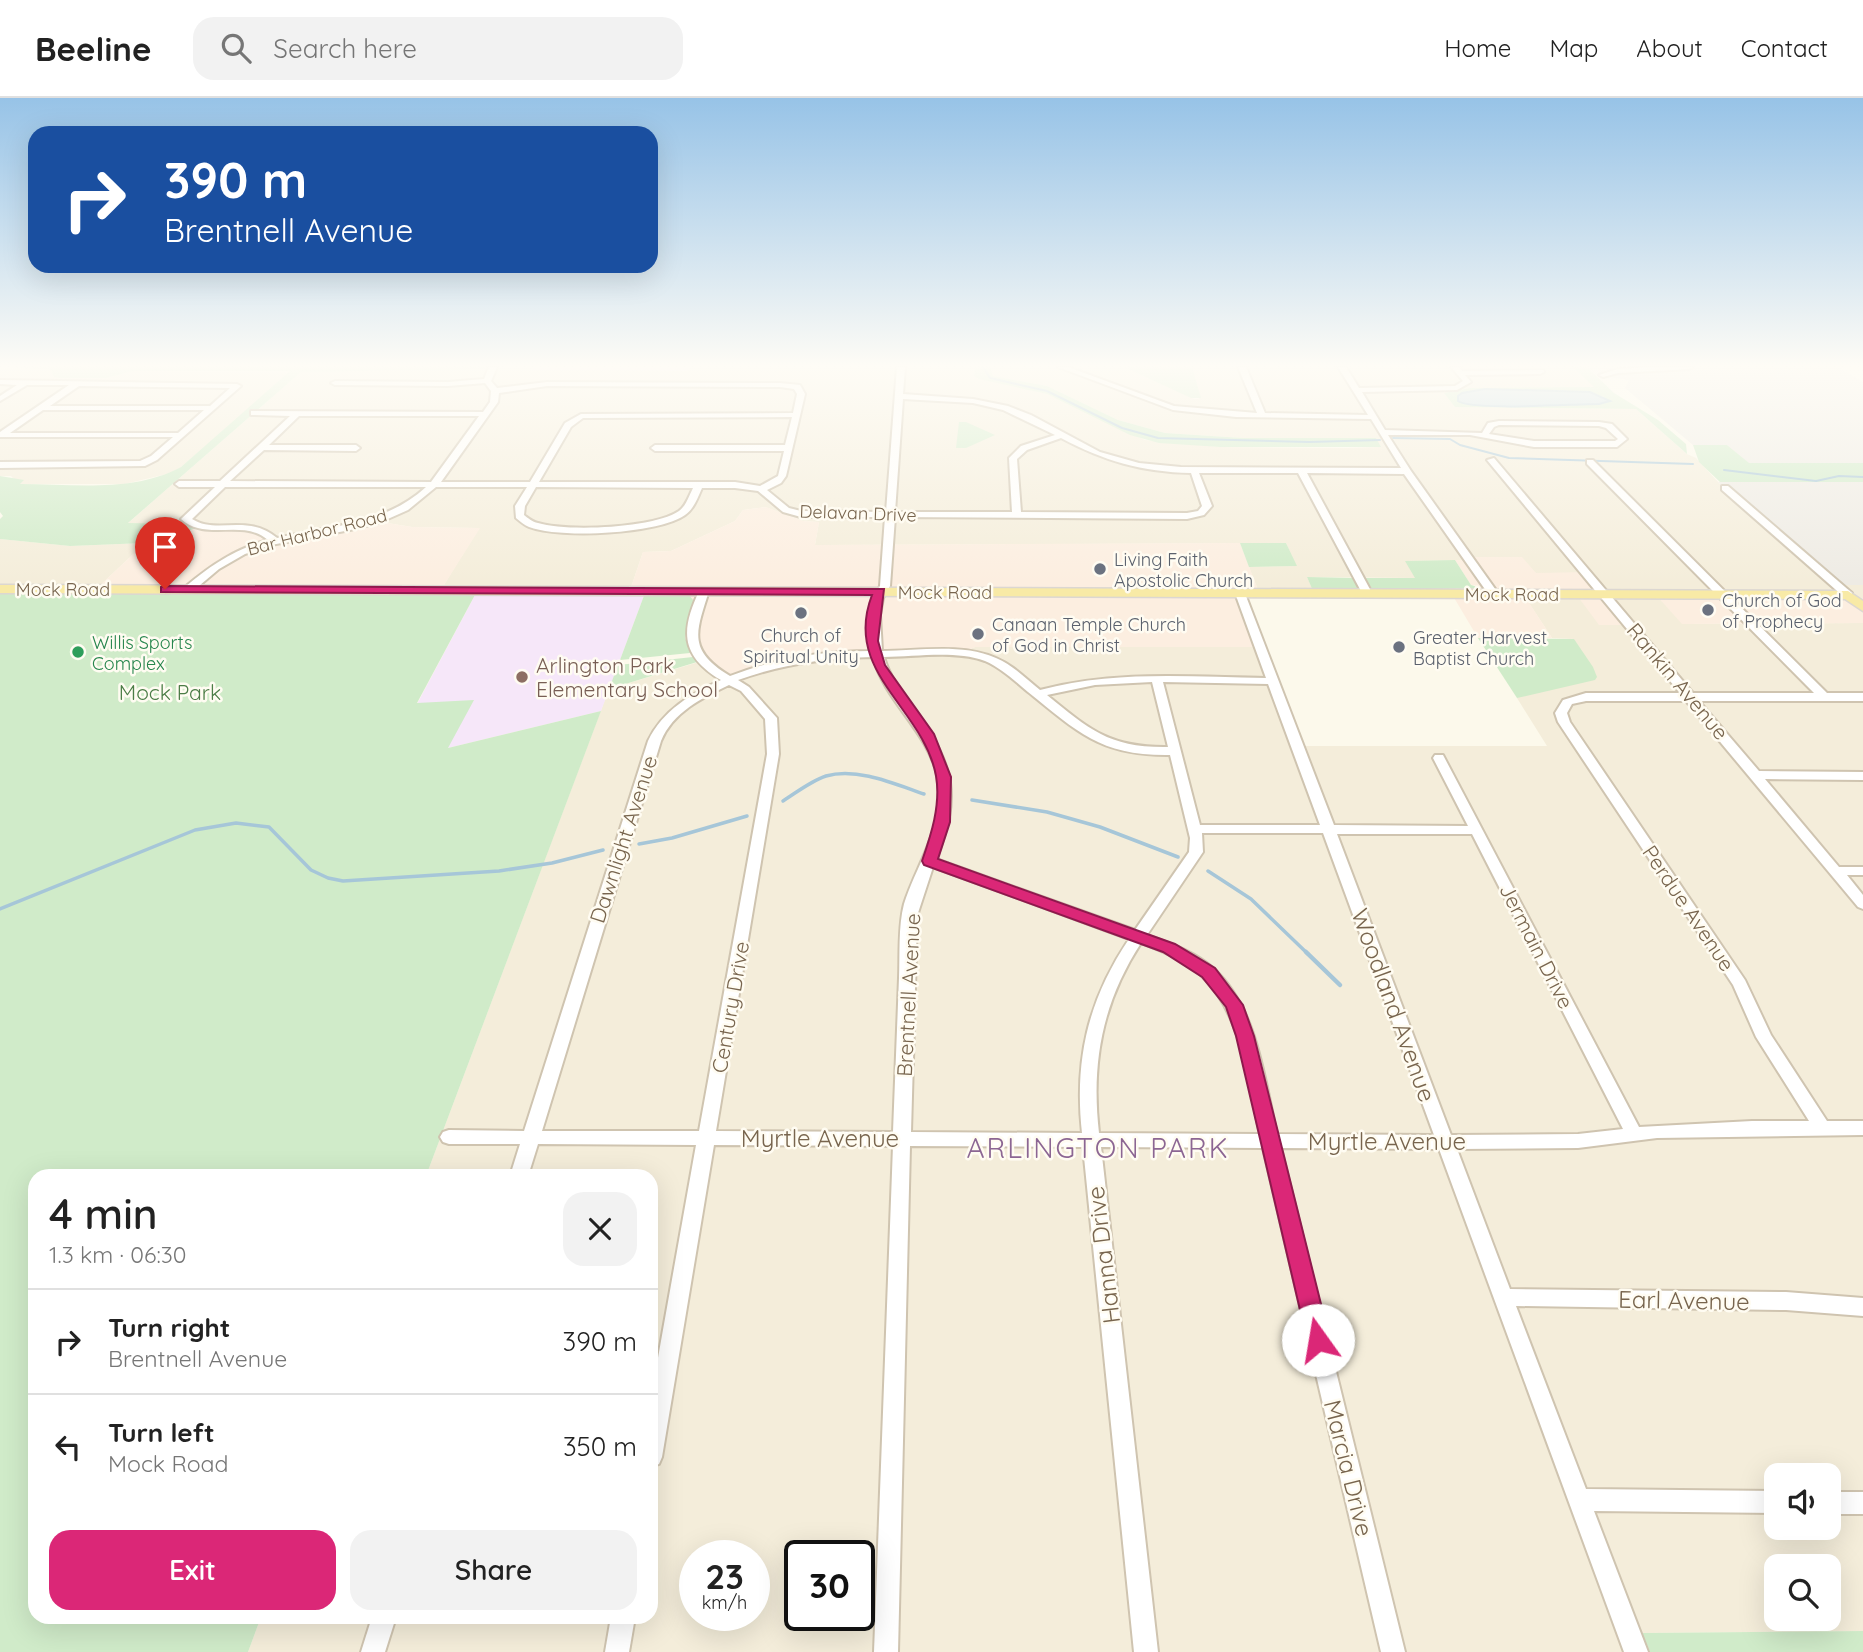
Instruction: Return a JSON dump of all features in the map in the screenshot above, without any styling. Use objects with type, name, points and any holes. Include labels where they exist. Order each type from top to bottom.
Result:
[{"type":"main road","name":"Mock Road","points":[[0,589],[1848,594]]},
{"type":"main road","points":[[1848,594],[1863,607]]},
{"type":"street","points":[[0,465],[133,465],[154,458],[175,440]]},
{"type":"street","points":[[269,440],[186,519],[190,523],[252,527],[264,530],[274,540]]},
{"type":"street","name":"Bar Harbor Road","points":[[189,589],[221,561],[274,540],[385,517],[413,503],[432,485],[465,440]]},
{"type":"street","points":[[559,440],[520,506],[519,516],[532,525],[620,529],[661,523],[682,514],[692,503],[698,485]]},
{"type":"street","points":[[179,484],[735,485],[761,489],[778,481],[782,476],[789,440]]},
{"type":"street","name":"Brentnell Avenue","points":[[886,1652],[908,933],[911,907],[943,822],[944,777],[928,734],[885,676],[872,641],[876,597],[885,586],[896,440]]},
{"type":"street","points":[[1017,515],[1013,458],[1024,447],[1048,440]]},
{"type":"street","points":[[1070,440],[1097,454],[1138,466],[1194,470],[1407,471]]},
{"type":"street","points":[[1387,440],[1493,593]]},
{"type":"street","points":[[1509,440],[1534,444],[1623,442],[1621,440]]},
{"type":"street","points":[[261,447],[356,448]]},
{"type":"street","points":[[655,448],[787,448]]},
{"type":"street","name":"Rankin Avenue","points":[[1492,460],[1863,904]]},
{"type":"street","points":[[1590,462],[1823,696]]},
{"type":"street","name":"Delavan Drive","points":[[761,489],[786,510],[802,514],[1195,515],[1207,506],[1194,470]]},
{"type":"street","points":[[1301,471],[1367,593]]},
{"type":"street","points":[[1725,488],[1848,594]]},
{"type":"street","name":"Century Drive","points":[[658,1418],[773,754],[771,718],[745,689],[714,671],[696,653],[691,631],[704,591]]},
{"type":"street","name":"Woodland Avenue","points":[[1240,593],[1636,1652]]},
{"type":"street","name":"Dawnlight Avenue","points":[[521,1169],[650,752],[663,725],[688,701],[729,680],[786,660],[875,653],[961,654],[986,658],[1007,669],[1091,737],[1111,746],[1136,751],[1174,751]]},
{"type":"street","points":[[1038,694],[1072,685],[1157,681],[1272,681]]},
{"type":"street","name":"Hanna Drive","points":[[1146,1652],[1087,1100],[1090,1048],[1107,989],[1196,852],[1194,829],[1157,681]]},
{"type":"street","points":[[1690,696],[1863,697]]},
{"type":"street","name":"Perdue Avenue","points":[[1690,696],[1578,698],[1567,702],[1562,708],[1564,722],[1740,984],[1764,1037],[1822,1128]]},
{"type":"street","name":"Jermain Drive","points":[[1439,758],[1634,1134]]},
{"type":"street","points":[[1755,775],[1863,776]]},
{"type":"street","points":[[1194,829],[1477,830]]},
{"type":"street","name":"Marcia Drive","points":[[930,861],[1169,948],[1208,972],[1234,1005],[1245,1036],[1393,1652]]},
{"type":"street","points":[[1835,871],[1863,871]]},
{"type":"street","name":"Myrtle Avenue","points":[[449,1137],[1578,1141],[1634,1134],[1752,1128],[1863,1128]]},
{"type":"street","name":"Earl Avenue","points":[[1504,1297],[1786,1301],[1863,1307]]},
{"type":"street","points":[[1580,1500],[1764,1502]]},
{"type":"street","points":[[1841,1503],[1863,1503]]},
{"type":"street","points":[[373,1652],[382,1624]]},
{"type":"street","points":[[617,1652],[622,1624]]},
{"type":"shaded area","points":[[0,440],[213,440],[171,473],[125,484],[18,484],[11,476],[0,476]]},
{"type":"shaded area","points":[[224,440],[1144,440],[1220,447],[1346,448],[1380,447],[1377,440],[1671,440],[1696,458],[1719,483],[1838,585],[1863,585],[1863,607],[1683,624],[1863,623],[1863,1631],[1643,1633],[1650,1652],[248,1652],[258,1624],[658,1624],[658,1169],[429,1169],[609,689],[702,661],[955,655],[975,647],[1265,647],[1303,746],[1547,746],[1517,698],[1524,695],[1574,639],[1552,638],[1523,594],[1587,573],[1536,573],[1470,560],[1406,561],[1416,578],[1307,577],[1315,595],[1260,595],[1249,567],[1296,566],[1286,543],[815,545],[819,522],[803,521],[765,507],[743,510],[735,521],[671,551],[643,552],[629,593],[439,593],[479,528],[412,527],[375,521],[271,541],[241,528],[127,524]]},
{"type":"shaded area","points":[[1686,440],[1863,440],[1863,463],[1748,463],[1727,445],[1693,445]]},
{"type":"shaded area","points":[[1718,482],[1863,482],[1863,585],[1838,585]]},
{"type":"shaded area","points":[[766,507],[803,521],[819,522],[815,545],[1240,543],[1260,595],[1247,598],[1265,647],[975,647],[956,655],[826,656],[728,681],[702,661],[697,662],[686,646],[687,628],[695,602],[687,593],[629,593],[643,552],[671,551],[735,521],[743,510]]},
{"type":"shaded area","points":[[375,521],[412,527],[480,528],[439,593],[94,591],[145,543],[197,528],[252,530],[271,541]]},
{"type":"shaded area","points":[[0,539],[70,546],[145,543],[94,591],[0,591]]},
{"type":"shaded area","points":[[1468,557],[1522,557],[1536,573],[1587,572],[1631,625],[1599,625],[1576,594],[1524,595],[1552,638],[1478,638],[1450,591],[1479,586],[1471,585],[1455,560],[1469,560]]},
{"type":"shaded area","name":"Arlington Park Elementary School","points":[[476,593],[645,593],[601,711],[448,748],[417,704]]},
{"type":"shaded area","points":[[1848,594],[1863,607],[1863,623],[1682,624],[1656,595]]},
{"type":"green space","points":[[212,440],[224,440],[128,523],[181,524],[197,528],[145,543],[70,546],[0,539],[0,519],[3,516],[0,512],[0,476],[24,480],[20,484],[123,484],[143,481],[181,467]]},
{"type":"green space","points":[[957,440],[985,440],[966,448],[956,448]]},
{"type":"green space","points":[[1146,440],[1377,440],[1381,447],[1220,447],[1159,443]]},
{"type":"green space","points":[[1671,440],[1681,440],[1686,444],[1687,454]]},
{"type":"green space","points":[[1693,445],[1727,445],[1749,463],[1863,463],[1863,482],[1720,482],[1699,462]]},
{"type":"green space","points":[[1240,543],[1286,543],[1297,566],[1249,567]]},
{"type":"green space","points":[[1455,560],[1471,585],[1481,588],[1373,590],[1364,578],[1415,578],[1405,561]]},
{"type":"green space","points":[[1307,577],[1354,578],[1359,589],[1313,591]]},
{"type":"green space","name":"Mock Park","points":[[0,591],[476,593],[417,703],[474,700],[448,748],[601,711],[429,1169],[28,1169],[28,1624],[258,1624],[248,1652],[0,1652]]},
{"type":"green space","points":[[645,593],[687,593],[695,602],[685,637],[690,653],[620,660]]},
{"type":"green space","points":[[1478,638],[1574,639],[1597,677],[1595,680],[1517,698]]},
{"type":"green space","points":[[693,657],[697,662],[609,689],[618,665]]},
{"type":"green space","points":[[1863,1631],[1863,1652],[1650,1652],[1642,1633]]},
{"type":"waterway","points":[[1215,440],[1309,442],[1380,440]]},
{"type":"waterway","points":[[1451,440],[1460,445],[1509,458],[1693,464]]},
{"type":"waterway","points":[[1724,470],[1816,481],[1839,476],[1863,477]]},
{"type":"waterway","points":[[783,801],[815,781],[838,774],[876,778],[924,794]]},
{"type":"waterway","points":[[972,800],[1047,812],[1100,827],[1178,857]]},
{"type":"waterway","points":[[639,844],[672,838],[747,816]]},
{"type":"waterway","points":[[0,909],[195,830],[236,823],[269,827],[311,870],[343,881],[499,871],[552,863],[603,850]]},
{"type":"waterway","points":[[1208,871],[1251,899],[1308,954]]},
{"type":"waterway","points":[[1306,952],[1340,985]]},
{"type":"place","name":"Living Faith Apostolic Church","points":[[1100,569]]},
{"type":"place","name":"Church of God of Prophecy","points":[[1708,610]]},
{"type":"place","name":"Church of Spiritual Unity","points":[[801,613]]},
{"type":"place","name":"Canaan Temple Church of God in Christ","points":[[978,634]]},
{"type":"place","name":"Greater Harvest Baptist Church","points":[[1399,647]]},
{"type":"place","name":"Willis Sports Complex","points":[[78,652]]},
{"type":"place","name":"Arlington Park Elementary School","points":[[522,677]]},
{"type":"district","name":"ARLINGTON PARK","points":[[1098,1147]]},
{"type":"route","points":[[165,589],[880,592],[876,597],[872,641],[878,665],[928,734],[944,777],[943,822],[930,861],[1169,948],[1208,972],[1234,1005],[1245,1036],[1318,1340]]}]
